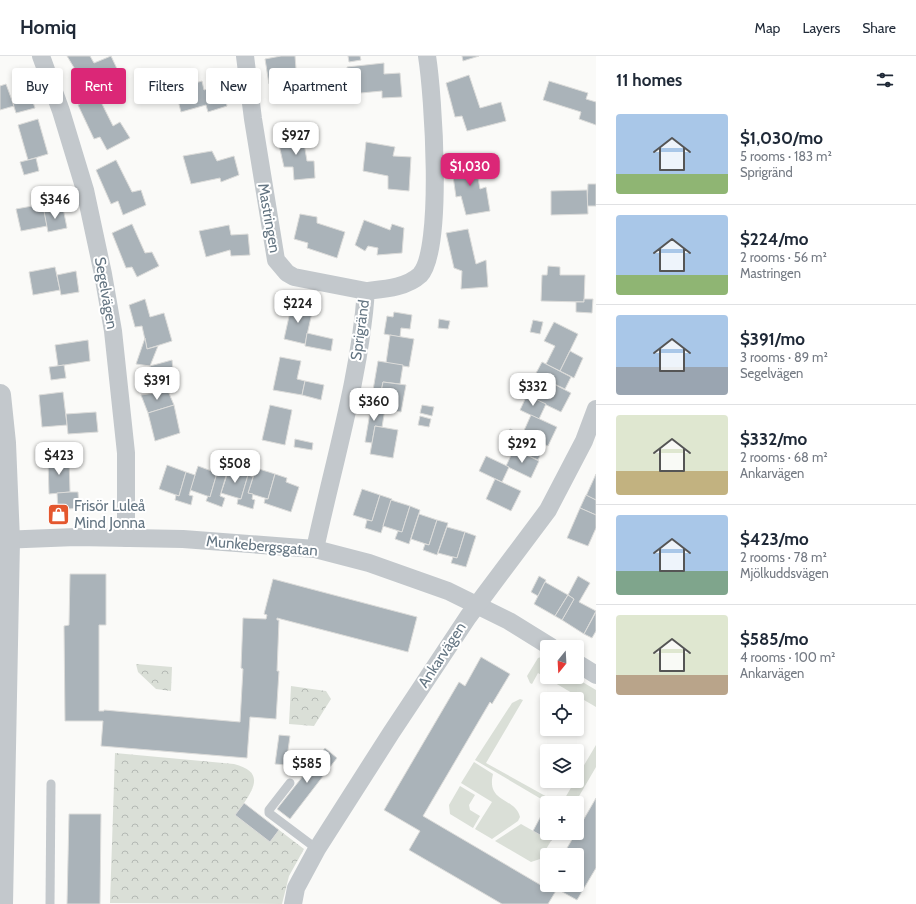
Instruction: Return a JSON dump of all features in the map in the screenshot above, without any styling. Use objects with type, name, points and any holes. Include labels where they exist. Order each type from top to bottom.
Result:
[{"type":"street","name":"Segelvägen","points":[[41,56],[61,112],[85,190],[103,274],[113,331],[126,453],[126,538]]},
{"type":"street","name":"Mastringen","points":[[245,56],[253,119],[276,260],[287,273],[294,277],[366,291]]},
{"type":"street","name":"Sprigränd","points":[[315,549],[348,405],[364,315],[366,291],[401,285],[414,280],[425,268],[428,261],[434,190],[434,148],[433,111],[427,56]]},
{"type":"street","points":[[0,395],[5,443],[2,904]]},
{"type":"street","name":"Ankarvägen","points":[[293,904],[296,888],[317,849],[476,605],[548,510],[584,441],[596,409]]},
{"type":"street","name":"Munkebergsgatan","points":[[4,540],[76,537],[183,539],[315,549],[369,563],[448,591],[509,621],[540,640]]},
{"type":"street","points":[[584,667],[596,675]]},
{"type":"lane","points":[[290,783],[269,810],[269,813],[317,849]]},
{"type":"lane","points":[[50,904],[51,784]]},
{"type":"green space","points":[[540,657],[540,674],[538,673],[532,684],[527,676],[538,658]]},
{"type":"green space","points":[[136,664],[172,667],[171,691],[156,689],[138,672]]},
{"type":"green space","points":[[584,683],[596,690],[596,707],[584,700],[584,692],[570,692],[557,684]]},
{"type":"green space","points":[[291,686],[326,691],[331,699],[314,726],[289,724]]},
{"type":"green space","points":[[520,699],[523,700],[486,763],[545,796],[540,796],[540,798],[475,760],[512,703]]},
{"type":"green space","points":[[596,745],[596,767],[584,788],[584,765]]},
{"type":"green space","points":[[115,753],[234,764],[249,770],[254,779],[254,784],[244,803],[270,842],[279,830],[304,849],[289,876],[282,904],[110,903]]},
{"type":"green space","points":[[474,762],[493,774],[492,783],[497,795],[513,806],[520,817],[518,821],[492,839],[475,829],[492,802],[461,783]]},
{"type":"green space","points":[[460,786],[475,795],[469,805],[470,810],[480,816],[473,828],[450,814],[449,805]]},
{"type":"green space","points":[[571,788],[584,788],[579,796],[566,796]]},
{"type":"green space","points":[[521,824],[540,835],[540,840],[551,841],[547,848],[540,848],[540,859],[531,862],[495,841]]},
{"type":"building","points":[[67,56],[90,56],[94,63],[111,56],[117,68],[74,68]]},
{"type":"building","points":[[281,56],[295,56],[296,68],[269,68],[269,84],[265,59]]},
{"type":"building","points":[[348,56],[360,56],[361,60],[349,62]]},
{"type":"building","points":[[462,56],[479,56],[463,61]]},
{"type":"building","points":[[384,63],[384,74],[400,73],[402,97],[382,98],[382,91],[361,93],[361,68],[347,67]]},
{"type":"building","points":[[469,75],[480,108],[501,102],[506,121],[467,131],[462,116],[455,117],[446,83]]},
{"type":"building","points":[[202,81],[204,90],[206,89],[206,104],[227,104],[227,106],[208,112],[206,105],[181,112],[179,104],[198,104],[198,82]]},
{"type":"building","points":[[549,81],[588,93],[586,99],[596,102],[596,125],[579,119],[581,112],[543,100]]},
{"type":"building","points":[[6,84],[14,106],[0,110],[0,86]]},
{"type":"building","points":[[13,104],[34,104],[35,108],[16,113]]},
{"type":"building","points":[[102,104],[113,126],[120,122],[130,138],[107,150],[100,137],[94,139],[78,105]]},
{"type":"building","points":[[38,119],[48,154],[28,160],[18,125]]},
{"type":"building","points":[[302,131],[307,161],[314,161],[315,178],[294,180],[293,167],[284,167],[277,136]]},
{"type":"building","points":[[366,142],[395,147],[393,156],[411,157],[409,191],[388,189],[388,176],[363,171]]},
{"type":"building","points":[[212,151],[217,161],[234,156],[239,175],[221,182],[220,178],[191,184],[183,156]]},
{"type":"building","points":[[474,156],[480,189],[486,187],[490,211],[466,215],[461,196],[456,197],[451,162]]},
{"type":"building","points":[[36,158],[39,171],[24,175],[20,162]]},
{"type":"building","points":[[116,160],[132,192],[141,190],[146,205],[123,215],[118,201],[111,204],[96,170]]},
{"type":"building","points":[[588,184],[596,184],[596,206],[587,206]]},
{"type":"building","points":[[587,190],[588,214],[551,215],[551,191]]},
{"type":"building","points":[[43,204],[47,226],[21,231],[16,209]]},
{"type":"building","points":[[63,208],[67,228],[48,232],[44,211]]},
{"type":"building","points":[[300,214],[317,217],[317,223],[345,232],[337,258],[307,248],[308,243],[294,239]]},
{"type":"building","points":[[364,220],[390,230],[392,224],[404,228],[402,253],[377,255],[378,248],[368,246],[365,251],[355,245]]},
{"type":"building","points":[[132,224],[145,253],[152,252],[159,266],[137,277],[132,267],[126,268],[112,233]]},
{"type":"building","points":[[229,225],[231,235],[248,234],[250,255],[231,256],[230,250],[206,257],[199,231]]},
{"type":"building","points":[[468,229],[476,264],[486,260],[488,287],[461,289],[462,271],[454,268],[446,233]]},
{"type":"building","points":[[548,266],[560,267],[560,275],[585,275],[584,302],[541,301],[542,275],[547,275]]},
{"type":"building","points":[[55,267],[60,290],[33,295],[29,272]]},
{"type":"building","points":[[76,271],[79,292],[61,295],[57,275]]},
{"type":"building","points":[[145,299],[150,317],[164,313],[172,341],[147,349],[142,326],[135,327],[129,305]]},
{"type":"building","points":[[584,299],[593,299],[592,313],[576,312],[576,302],[584,302]]},
{"type":"building","points":[[292,303],[313,308],[305,344],[284,339]]},
{"type":"building","points":[[394,312],[412,315],[410,329],[401,328],[400,337],[384,334],[387,316],[393,317]]},
{"type":"building","points":[[439,319],[450,321],[448,329],[438,328]]},
{"type":"building","points":[[533,320],[543,322],[540,334],[530,332]]},
{"type":"building","points":[[554,322],[578,334],[560,371],[546,364],[555,346],[544,341]]},
{"type":"building","points":[[307,333],[333,339],[331,351],[305,346]]},
{"type":"building","points":[[390,335],[414,339],[409,367],[386,363]]},
{"type":"building","points":[[145,338],[147,349],[158,346],[150,366],[136,364]]},
{"type":"building","points":[[88,340],[90,361],[58,366],[55,345]]},
{"type":"building","points":[[570,351],[583,358],[574,378],[560,371]]},
{"type":"building","points":[[280,357],[301,361],[297,379],[305,381],[302,395],[273,390]]},
{"type":"building","points":[[172,360],[175,390],[154,393],[150,366]]},
{"type":"building","points":[[378,361],[403,365],[400,384],[383,382],[380,397],[372,396]]},
{"type":"building","points":[[542,362],[571,377],[565,389],[535,375]]},
{"type":"building","points":[[64,365],[66,378],[51,380],[49,367]]},
{"type":"building","points":[[546,380],[571,393],[561,412],[536,400]]},
{"type":"building","points":[[305,381],[324,385],[321,400],[302,395]]},
{"type":"building","points":[[383,382],[406,385],[401,412],[378,408]]},
{"type":"building","points":[[168,391],[174,405],[148,413],[141,395]]},
{"type":"building","points":[[63,392],[67,425],[42,427],[39,395]]},
{"type":"building","points":[[527,395],[546,404],[539,419],[520,410]]},
{"type":"building","points":[[174,405],[180,433],[155,441],[148,413]]},
{"type":"building","points":[[270,405],[292,410],[285,445],[262,440]]},
{"type":"building","points":[[422,405],[434,407],[432,416],[420,413]]},
{"type":"building","points":[[371,407],[385,409],[382,427],[375,426],[372,443],[365,442]]},
{"type":"building","points":[[96,412],[98,432],[68,434],[66,414]]},
{"type":"building","points":[[531,415],[557,427],[548,446],[522,435]]},
{"type":"building","points":[[420,416],[431,419],[429,427],[418,425]]},
{"type":"building","points":[[375,426],[398,430],[393,458],[370,454]]},
{"type":"building","points":[[510,429],[545,445],[538,460],[503,444]]},
{"type":"building","points":[[295,439],[313,443],[312,450],[294,447]]},
{"type":"building","points":[[514,449],[539,461],[531,478],[506,466]]},
{"type":"building","points":[[486,456],[509,467],[502,482],[479,471]]},
{"type":"building","points":[[69,459],[70,492],[49,494],[48,460]]},
{"type":"building","points":[[167,465],[186,472],[179,496],[159,489]]},
{"type":"building","points":[[198,466],[217,473],[210,497],[190,490]]},
{"type":"building","points":[[256,468],[275,474],[268,499],[248,493]]},
{"type":"building","points":[[229,469],[248,475],[241,499],[221,493]]},
{"type":"building","points":[[186,472],[195,475],[189,495],[193,496],[191,505],[175,500],[176,495],[179,496]]},
{"type":"building","points":[[217,473],[226,476],[220,496],[225,498],[222,507],[206,501],[208,496],[210,497]]},
{"type":"building","points":[[275,474],[287,478],[286,482],[299,487],[291,512],[264,503],[265,499],[268,499]]},
{"type":"building","points":[[596,474],[596,500],[586,496]]},
{"type":"building","points":[[248,475],[253,477],[248,493],[253,494],[252,499],[255,500],[253,509],[237,504],[238,499],[241,499]]},
{"type":"building","points":[[495,479],[521,491],[511,511],[486,499]]},
{"type":"building","points":[[362,489],[380,495],[372,521],[353,515]]},
{"type":"building","points":[[78,492],[79,508],[58,510],[57,493]]},
{"type":"building","points":[[380,495],[392,499],[381,533],[365,528],[367,520],[372,521]]},
{"type":"building","points":[[586,495],[596,500],[596,515],[580,508]]},
{"type":"building","points":[[391,500],[410,506],[402,532],[383,526]]},
{"type":"building","points":[[410,506],[420,510],[409,544],[395,539],[398,531],[402,532]]},
{"type":"building","points":[[580,508],[596,515],[596,528],[588,546],[567,538]]},
{"type":"building","points":[[419,514],[437,520],[429,545],[411,539]]},
{"type":"building","points":[[437,520],[448,523],[437,555],[423,550],[425,544],[429,545]]},
{"type":"building","points":[[447,527],[465,532],[457,558],[438,553]]},
{"type":"building","points":[[465,532],[476,536],[466,567],[451,563],[453,557],[457,558]]},
{"type":"building","points":[[70,574],[106,574],[106,625],[99,625],[99,711],[104,710],[240,722],[243,669],[241,668],[243,618],[266,619],[267,615],[264,614],[273,579],[417,617],[408,652],[277,618],[277,620],[279,620],[277,671],[279,671],[276,719],[250,717],[247,758],[101,746],[103,721],[65,721],[64,626],[69,625]]},
{"type":"building","points":[[539,576],[546,580],[538,596],[531,592]]},
{"type":"building","points":[[578,576],[590,583],[579,602],[596,611],[584,634],[562,620],[574,599],[568,595]]},
{"type":"building","points":[[545,582],[568,595],[555,616],[534,604]]},
{"type":"building","points":[[568,595],[574,599],[562,620],[555,616]]},
{"type":"building","points":[[596,612],[596,631],[592,638],[584,634]]},
{"type":"building","points":[[481,657],[510,674],[492,704],[490,702],[423,816],[540,885],[540,892],[555,892],[548,904],[502,904],[409,850],[420,831],[384,810],[459,682],[465,686]]},
{"type":"building","points":[[279,735],[290,736],[286,765],[275,764]]},
{"type":"building","points":[[325,748],[337,758],[290,819],[277,809]]},
{"type":"building","points":[[596,798],[596,868],[584,888],[584,848],[567,848],[572,840],[584,840],[584,819]]},
{"type":"building","points":[[244,803],[279,830],[270,842],[235,815]]},
{"type":"building","points":[[69,814],[101,814],[100,904],[67,904]]},
{"type":"building","points":[[540,818],[540,835],[533,831]]},
{"type":"building","points":[[562,892],[582,892],[577,900]]},
{"type":"place","name":"Frisör Luleå Mind Jonna","points":[[59,515]]}]
